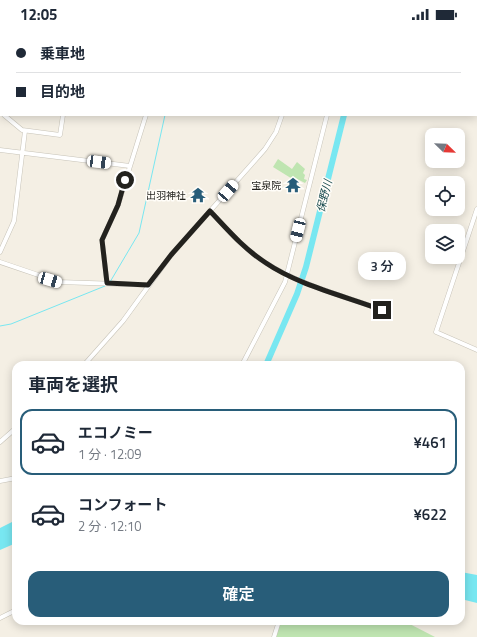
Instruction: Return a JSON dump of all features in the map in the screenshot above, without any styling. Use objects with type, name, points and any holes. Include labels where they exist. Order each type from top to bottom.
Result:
[{"type":"street","points":[[5,116],[16,127],[25,131],[60,135],[63,116]]},
{"type":"street","points":[[108,283],[102,240],[118,205],[146,116]]},
{"type":"street","points":[[87,361],[122,321],[171,255],[265,149],[276,132],[282,116]]},
{"type":"street","points":[[244,361],[286,282],[327,116]]},
{"type":"street","points":[[0,252],[14,221],[25,131]]},
{"type":"street","points":[[0,150],[130,166]]},
{"type":"street","points":[[477,209],[436,332],[477,350]]},
{"type":"street","points":[[210,211],[237,240],[265,263],[293,278],[382,310]]},
{"type":"street","points":[[0,262],[59,282],[148,285]]},
{"type":"street","points":[[0,442],[12,432]]},
{"type":"street","points":[[0,481],[12,479]]},
{"type":"street","points":[[0,618],[12,612]]},
{"type":"street","points":[[274,637],[278,625]]},
{"type":"green space","points":[[278,159],[292,169],[297,162],[305,169],[303,173],[305,175],[304,179],[307,180],[305,183],[295,178],[294,180],[273,167]]},
{"type":"green space","points":[[276,625],[412,625],[435,637],[272,637]]},
{"type":"water","points":[[12,522],[12,545],[0,550],[0,528]]},
{"type":"water","points":[[465,573],[477,575],[477,603],[465,600]]},
{"type":"waterway","points":[[110,282],[139,233],[165,116]]},
{"type":"waterway","name":"保野川","points":[[268,361],[297,294],[306,267],[344,116]]},
{"type":"waterway","points":[[0,326],[11,324],[105,286]]},
{"type":"place","name":"宝泉院","points":[[293,185]]},
{"type":"place","name":"出羽神社","points":[[198,195]]},
{"type":"route","points":[[125,180],[118,205],[102,240],[107,283],[132,283],[148,285],[171,255],[210,211],[237,240],[265,263],[293,278],[382,310]]}]
